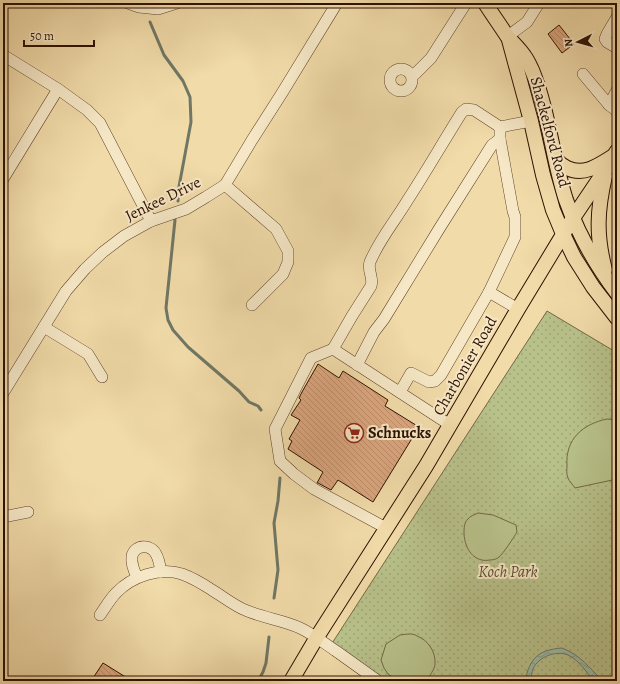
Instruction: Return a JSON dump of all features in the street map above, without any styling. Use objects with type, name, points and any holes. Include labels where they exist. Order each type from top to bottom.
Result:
[{"type":"main road","name":"Shackelford Road","points":[[485,3],[525,57],[532,71],[545,112],[566,199],[573,218],[585,244],[613,287]]},
{"type":"main road","name":"Shackelford Road","points":[[508,36],[553,210],[574,257],[593,287],[617,318]]},
{"type":"main road","points":[[556,160],[567,168],[577,171],[585,171],[596,167],[615,153]]},
{"type":"main road","name":"Charbonier Road","points":[[294,680],[317,637],[426,466],[563,234],[606,170],[615,153]]},
{"type":"main road","points":[[606,170],[600,196],[598,228],[601,255],[613,287]]},
{"type":"street","points":[[128,3],[139,7],[158,9],[177,3]]},
{"type":"street","name":"Jenkee Drive","points":[[3,393],[66,291],[85,269],[103,252],[124,236],[151,221],[186,209],[224,184],[337,3]]},
{"type":"street","points":[[412,76],[431,58],[466,3]]},
{"type":"street","points":[[508,36],[527,22],[539,3]]},
{"type":"street","points":[[617,17],[605,39],[617,48]]},
{"type":"street","points":[[3,55],[58,89],[87,110],[100,123],[151,221]]},
{"type":"street","points":[[583,74],[613,108]]},
{"type":"street","points":[[3,178],[58,89]]},
{"type":"street","points":[[613,108],[617,90]]},
{"type":"street","points":[[386,528],[314,489],[294,474],[280,461],[275,429],[311,358],[333,349],[371,286],[372,282],[369,267],[378,246],[462,112],[466,109],[474,110],[500,133],[515,217],[515,237],[489,292],[441,375],[435,381],[429,382],[411,373],[400,392]]},
{"type":"street","points":[[357,365],[374,332],[384,319],[500,133],[531,121]]},
{"type":"street","points":[[224,184],[276,229],[288,251],[288,262],[283,274],[252,305]]},
{"type":"street","points":[[489,292],[518,309]]},
{"type":"street","points":[[44,327],[88,354],[102,377]]},
{"type":"street","points":[[333,349],[450,425]]},
{"type":"street","points":[[3,517],[28,512]]},
{"type":"street","points":[[137,578],[132,565],[132,558],[133,552],[138,548],[152,548],[157,554],[162,572]]},
{"type":"street","points":[[100,615],[115,594],[128,582],[150,574],[175,572],[208,587],[244,610],[301,628],[317,637],[378,681]]},
{"type":"green space","name":"Koch Park","points":[[547,311],[617,354],[617,681],[368,681],[327,651]]},
{"type":"green space","points":[[607,419],[617,420],[617,479],[575,488],[567,476],[567,456],[572,441],[583,429],[598,421]]},
{"type":"green space","points":[[478,513],[493,515],[516,525],[517,532],[503,553],[496,559],[479,559],[471,554],[466,545],[464,534],[465,524],[470,517]]},
{"type":"green space","points":[[414,634],[425,640],[433,651],[435,666],[427,681],[398,681],[388,674],[384,668],[381,660],[386,644],[400,635]]},
{"type":"water","points":[[562,648],[580,658],[603,681],[594,681],[576,660],[568,655],[558,653],[543,658],[539,661],[533,669],[530,681],[525,681],[530,666],[536,657],[541,653]]},
{"type":"building","points":[[559,25],[574,44],[562,53],[548,34]]},
{"type":"building","name":"Schnucks","points":[[318,364],[339,378],[343,371],[388,400],[385,406],[419,427],[373,502],[338,480],[331,490],[317,483],[323,472],[288,449],[292,441],[289,439],[300,420],[291,415],[301,400],[299,398]]},
{"type":"building","points":[[103,663],[132,681],[91,681]]},
{"type":"waterway","points":[[150,22],[164,55],[183,81],[190,97],[191,122],[178,192],[178,201]]},
{"type":"waterway","points":[[175,220],[166,308],[168,320],[173,330],[188,347],[239,391],[249,402],[258,406],[261,410]]},
{"type":"waterway","points":[[274,598],[278,570],[274,523],[280,478]]},
{"type":"waterway","points":[[258,681],[266,663],[269,637]]},
{"type":"place","name":"Schnucks","points":[[354,433]]}]
